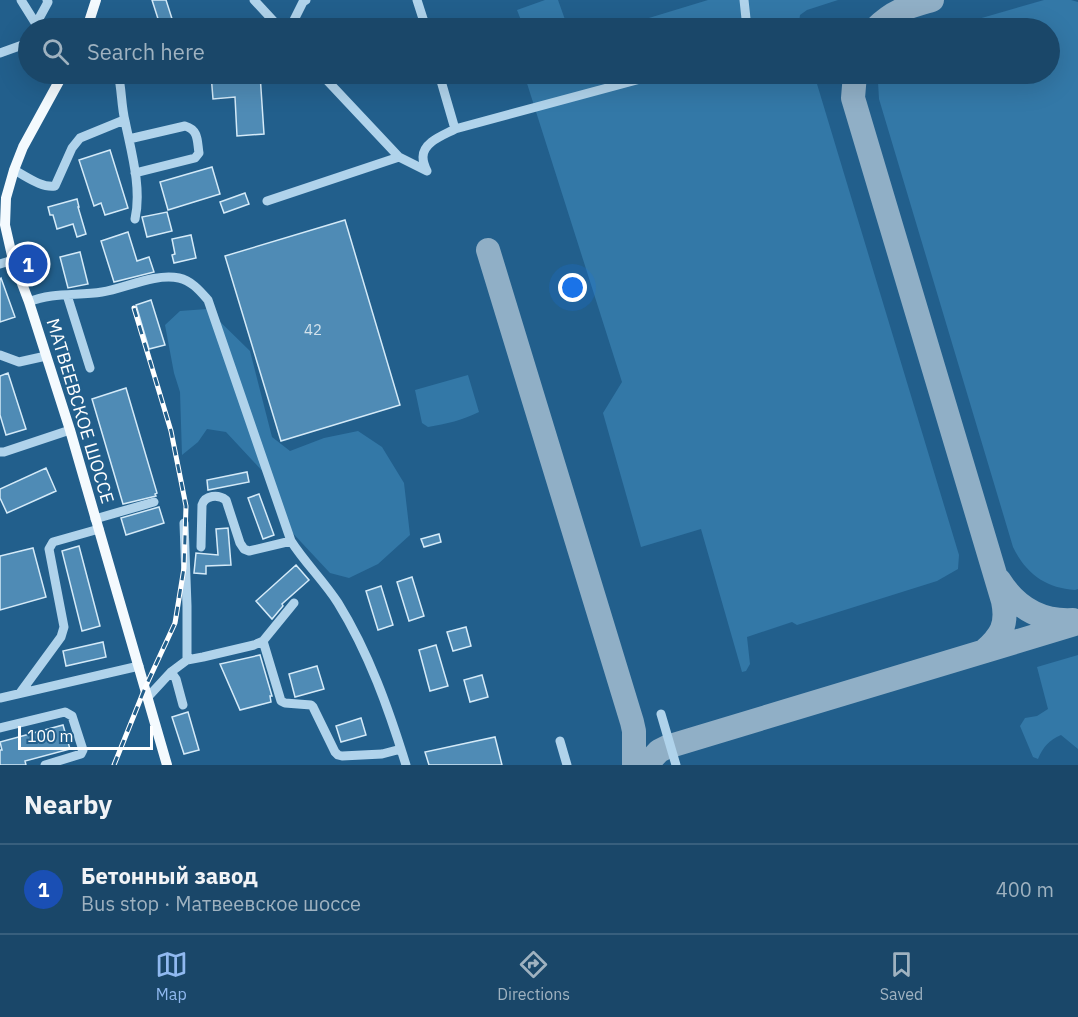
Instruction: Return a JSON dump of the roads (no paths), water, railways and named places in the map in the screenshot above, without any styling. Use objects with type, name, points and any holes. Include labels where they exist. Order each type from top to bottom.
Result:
[{"type":"main road","points":[[90,18],[96,0]]},
{"type":"main road","name":"МАТВЕЕВСКОЕ ШОССЕ","points":[[58,84],[23,147],[3,197],[5,225],[13,260],[29,302],[70,430],[167,765]]},
{"type":"street","points":[[21,0],[31,18]]},
{"type":"street","points":[[40,18],[47,0]]},
{"type":"street","points":[[254,0],[271,18]]},
{"type":"street","points":[[296,18],[306,0]]},
{"type":"street","points":[[417,0],[423,18]]},
{"type":"street","points":[[744,0],[746,18]]},
{"type":"street","points":[[0,53],[18,47]]},
{"type":"street","points":[[119,84],[135,173],[138,207],[135,219]]},
{"type":"street","points":[[330,84],[399,157],[427,171],[423,153],[428,144],[455,129],[622,84]]},
{"type":"street","points":[[442,84],[455,129]]},
{"type":"street","points":[[14,170],[42,184],[55,186],[72,148],[80,138],[124,120]]},
{"type":"street","points":[[129,139],[185,126],[196,132],[199,153],[195,158],[135,173]]},
{"type":"street","points":[[267,201],[399,157]]},
{"type":"street","points":[[0,264],[13,260]]},
{"type":"street","points":[[29,302],[39,297],[103,292],[166,276],[182,278],[197,287],[208,300],[291,541],[300,556],[337,602],[359,641],[379,687],[406,765]]},
{"type":"street","points":[[67,295],[90,368]]},
{"type":"street","points":[[0,355],[19,362],[46,356]]},
{"type":"street","points":[[0,452],[70,430]]},
{"type":"street","points":[[201,547],[203,501],[207,498],[222,497],[226,500],[244,549],[249,551],[291,541]]},
{"type":"street","points":[[20,693],[64,631],[50,546],[53,542],[154,502]]},
{"type":"street","points":[[184,523],[187,660]]},
{"type":"street","points":[[147,698],[171,672],[187,660],[254,645],[263,640],[294,603]]},
{"type":"street","points":[[263,640],[282,701],[285,704],[311,705],[338,755],[382,754],[401,749]]},
{"type":"street","points":[[0,698],[139,666]]},
{"type":"street","points":[[171,672],[176,680],[183,705]]},
{"type":"street","points":[[0,728],[65,712],[72,716],[83,750],[81,754],[45,765]]},
{"type":"street","points":[[661,714],[676,765]]},
{"type":"street","points":[[560,741],[567,765]]},
{"type":"railway","points":[[114,765],[145,688],[175,623],[184,568],[186,506],[171,431],[134,308]]},
{"type":"place","name":"Бетонный завод","points":[[28,264]]}]
